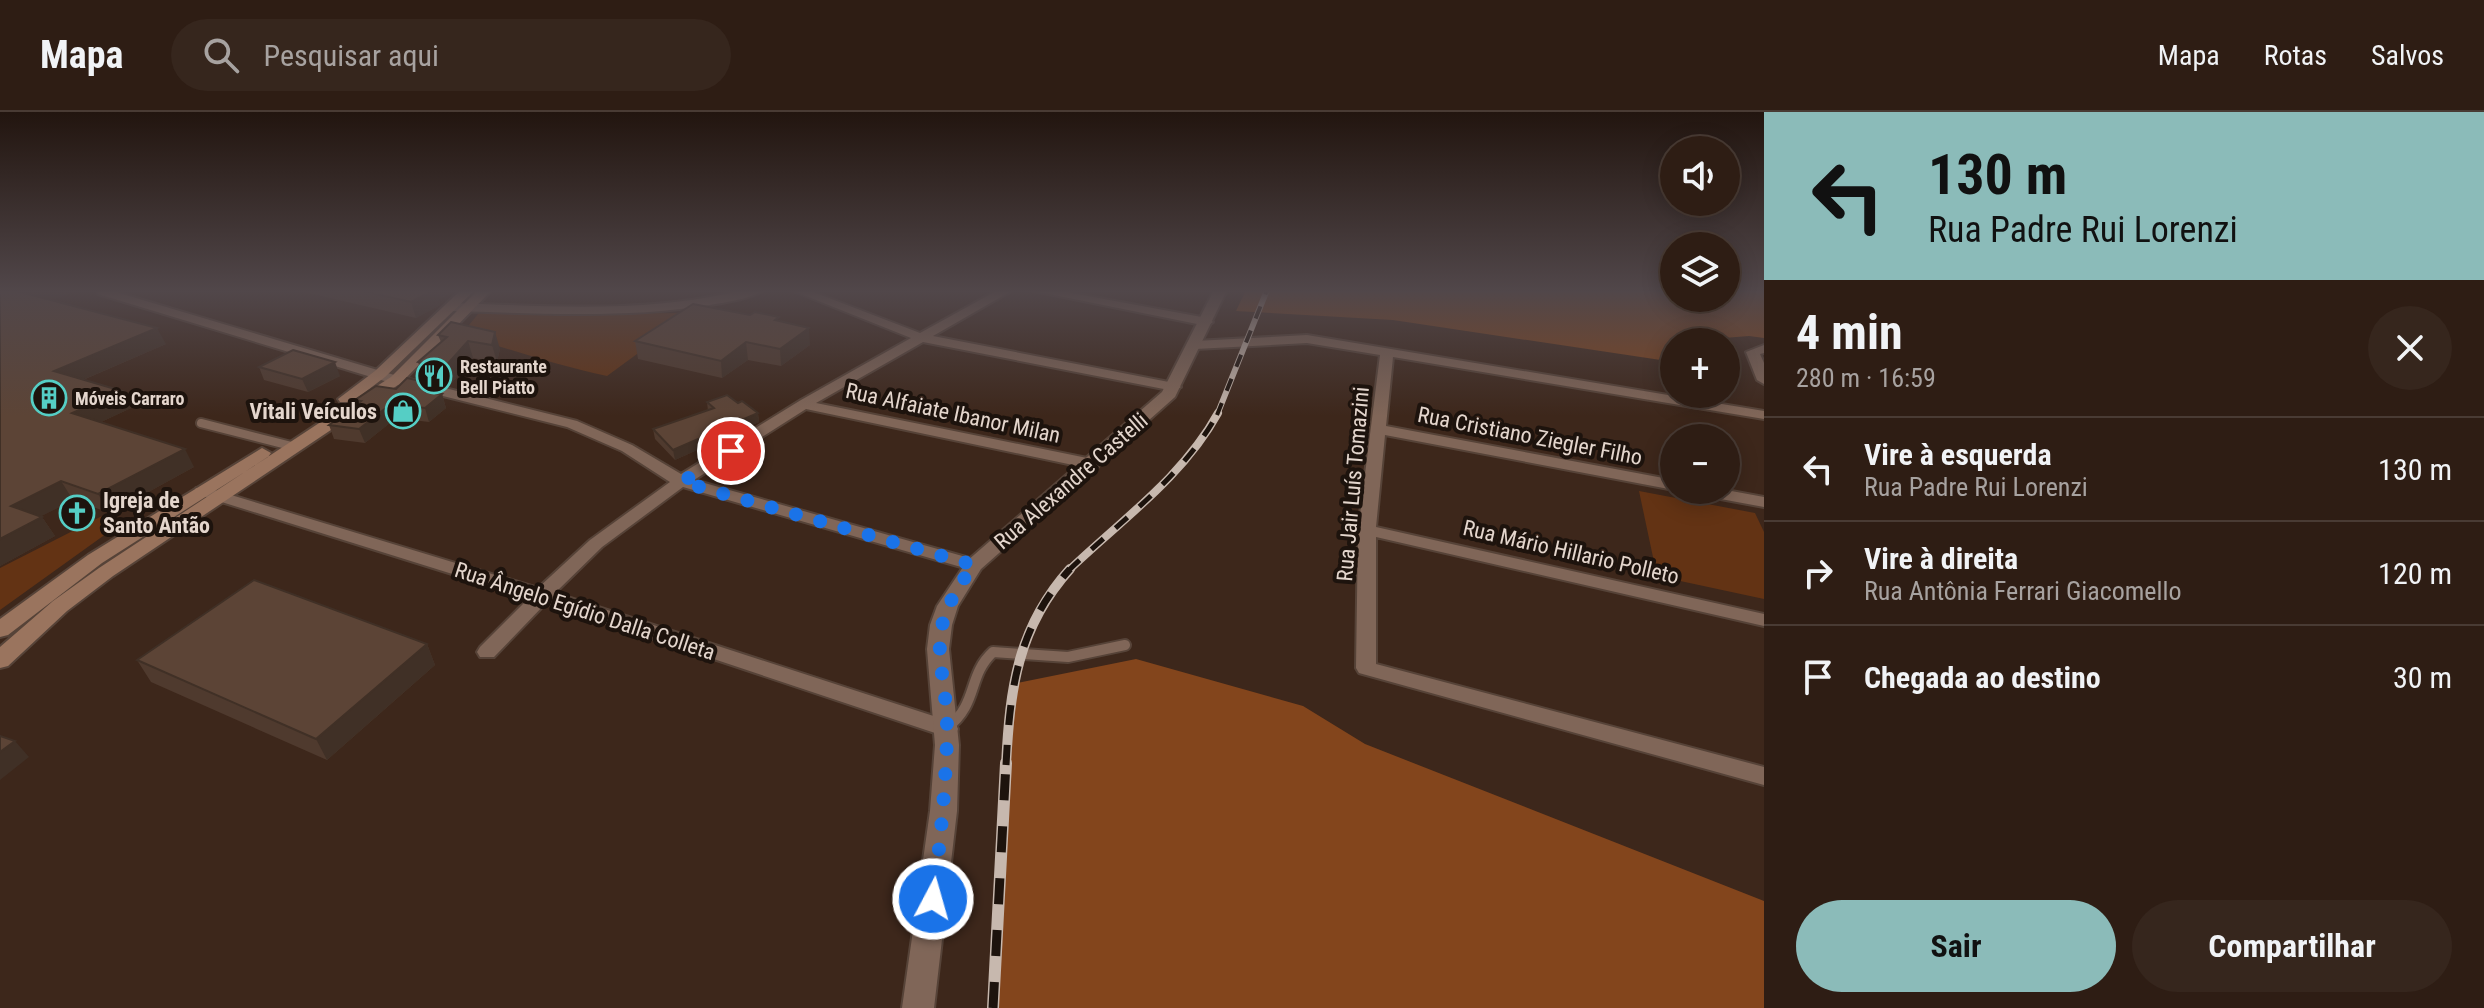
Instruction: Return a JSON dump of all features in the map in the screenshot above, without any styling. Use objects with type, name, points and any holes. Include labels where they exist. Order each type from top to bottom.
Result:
[{"type":"main road","points":[[1,658],[60,606],[106,572],[221,496],[286,445],[388,377],[433,332]]},
{"type":"main road","points":[[0,630],[80,570],[202,491],[286,445]]},
{"type":"main road","points":[[80,570],[106,572]]},
{"type":"street","points":[[239,332],[388,377],[572,424],[627,448],[682,482],[974,565]]},
{"type":"street","points":[[905,332],[921,338],[1174,387]]},
{"type":"street","points":[[487,652],[592,547],[682,482],[805,405],[932,332]]},
{"type":"street","name":"Rua Alexandre Castelli","points":[[918,1008],[936,876],[947,729],[939,636],[954,592],[974,565],[1161,403],[1174,387],[1202,332]]},
{"type":"street","points":[[1195,345],[1297,338],[1764,415]]},
{"type":"street","points":[[1764,349],[1753,352],[1764,380]]},
{"type":"street","name":"Rua Jair Luís Tomazini","points":[[1387,352],[1367,530],[1366,668],[1764,776]]},
{"type":"street","name":"Rua Alfaiate Ibanor Milan","points":[[805,405],[1092,464]]},
{"type":"street","name":"Rua Cristiano Ziegler Filho","points":[[1377,429],[1660,482]]},
{"type":"street","name":"Rua Ângelo Egídio Dalla Colleta","points":[[202,491],[544,596],[947,729]]},
{"type":"street","points":[[1740,498],[1764,502]]},
{"type":"street","name":"Rua Mário Hillario Polleto","points":[[1367,530],[1764,620]]},
{"type":"lane","points":[[201,423],[286,445]]},
{"type":"lane","points":[[947,729],[967,714],[979,665],[993,652],[1068,657],[1125,645]]},
{"type":"shaded area","points":[[464,332],[667,332],[607,376],[461,335]]},
{"type":"shaded area","points":[[1472,332],[1660,332],[1660,360]]},
{"type":"shaded area","points":[[1740,332],[1764,332],[1764,338],[1740,337]]},
{"type":"shaded area","points":[[1639,491],[1660,495],[1660,504],[1708,504],[1755,513],[1764,532],[1764,599],[1657,576]]},
{"type":"shaded area","points":[[106,514],[124,521],[0,610],[0,568]]},
{"type":"shaded area","points":[[1136,659],[1303,706],[1365,744],[1764,901],[1764,1008],[993,1008],[1012,684]]},
{"type":"building","name":"Móveis Carraro","points":[[0,332],[148,332],[54,371],[122,391],[72,413],[185,449],[98,494],[61,481],[11,506],[42,517],[0,539]]},
{"type":"building","points":[[441,332],[495,332],[492,345],[468,341],[444,368],[418,362],[447,337],[438,335]]},
{"type":"building","points":[[649,332],[804,332],[780,349],[746,342],[721,361],[635,341]]},
{"type":"building","points":[[293,350],[335,362],[302,379],[259,367]]},
{"type":"building","points":[[407,378],[434,384],[427,392],[442,394],[425,408],[391,404],[359,429],[329,425],[361,401],[355,400],[376,386],[396,389]]},
{"type":"building","points":[[727,395],[758,413],[673,450],[653,429],[714,408],[707,402]]},
{"type":"building","points":[[254,580],[427,644],[316,739],[137,660]]},
{"type":"building","points":[[0,736],[15,741],[0,752]]},
{"type":"railway","points":[[1217,414],[1250,332]]},
{"type":"railway","points":[[1069,570],[1169,478],[1204,436],[1217,414]]},
{"type":"railway","points":[[1006,765],[1010,711],[1020,661],[1038,614],[1069,570]]},
{"type":"railway","points":[[993,1008],[1006,763]]},
{"type":"place","name":"Restaurante Bell Piatto","points":[[434,376]]},
{"type":"place","name":"Móveis Carraro","points":[[49,398]]},
{"type":"place","name":"Vitali Veículos","points":[[403,411]]},
{"type":"place","name":"Igreja de Santo Antão","points":[[77,513]]},
{"type":"route","points":[[731,451],[682,482],[974,565],[954,592],[943,616],[939,636],[939,665],[947,729],[933,899]]}]
